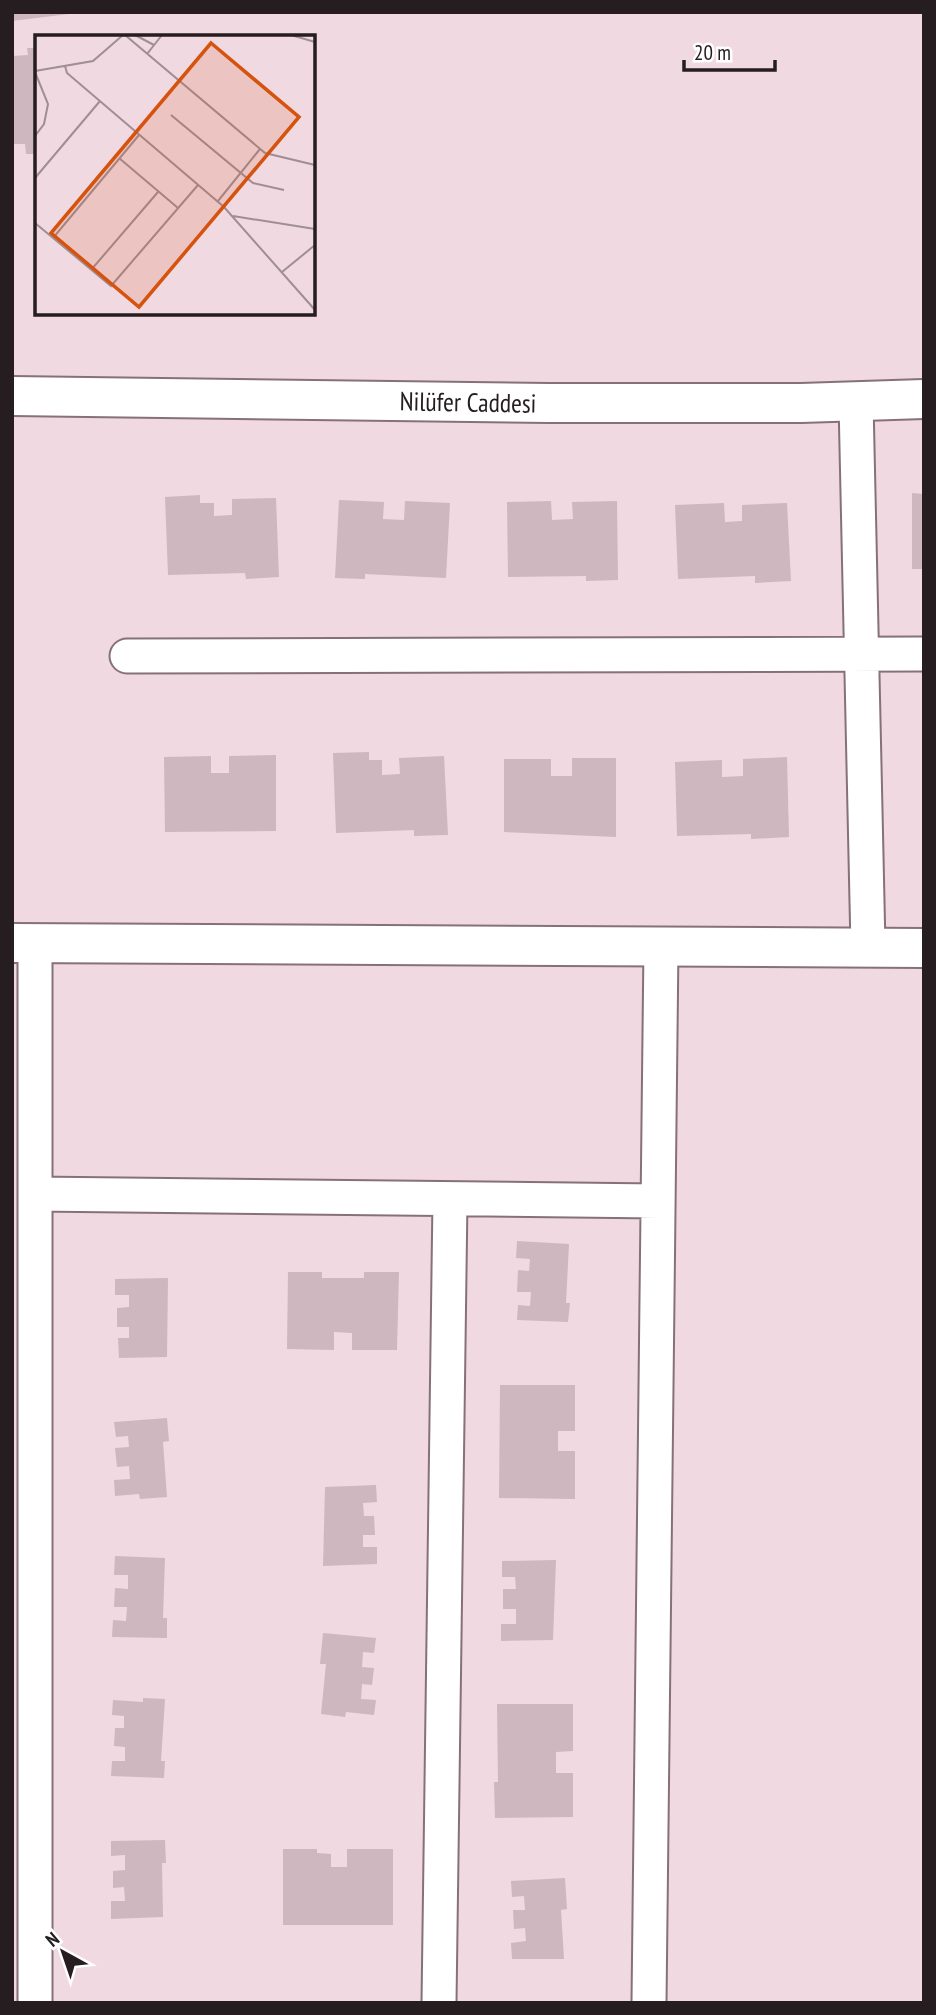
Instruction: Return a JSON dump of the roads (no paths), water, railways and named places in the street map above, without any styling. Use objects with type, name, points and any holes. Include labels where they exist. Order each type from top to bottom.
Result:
[{"type":"street","name":"Nilüfer Caddesi","points":[[12,396],[549,403],[856,402],[924,399]]},
{"type":"street","points":[[856,402],[868,947]]},
{"type":"street","points":[[127,656],[924,654]]},
{"type":"street","points":[[35,2003],[35,1194],[24,943],[924,948]]},
{"type":"street","points":[[649,2003],[661,946]]},
{"type":"street","points":[[35,1194],[658,1201]]},
{"type":"street","points":[[439,2003],[450,1199]]}]
